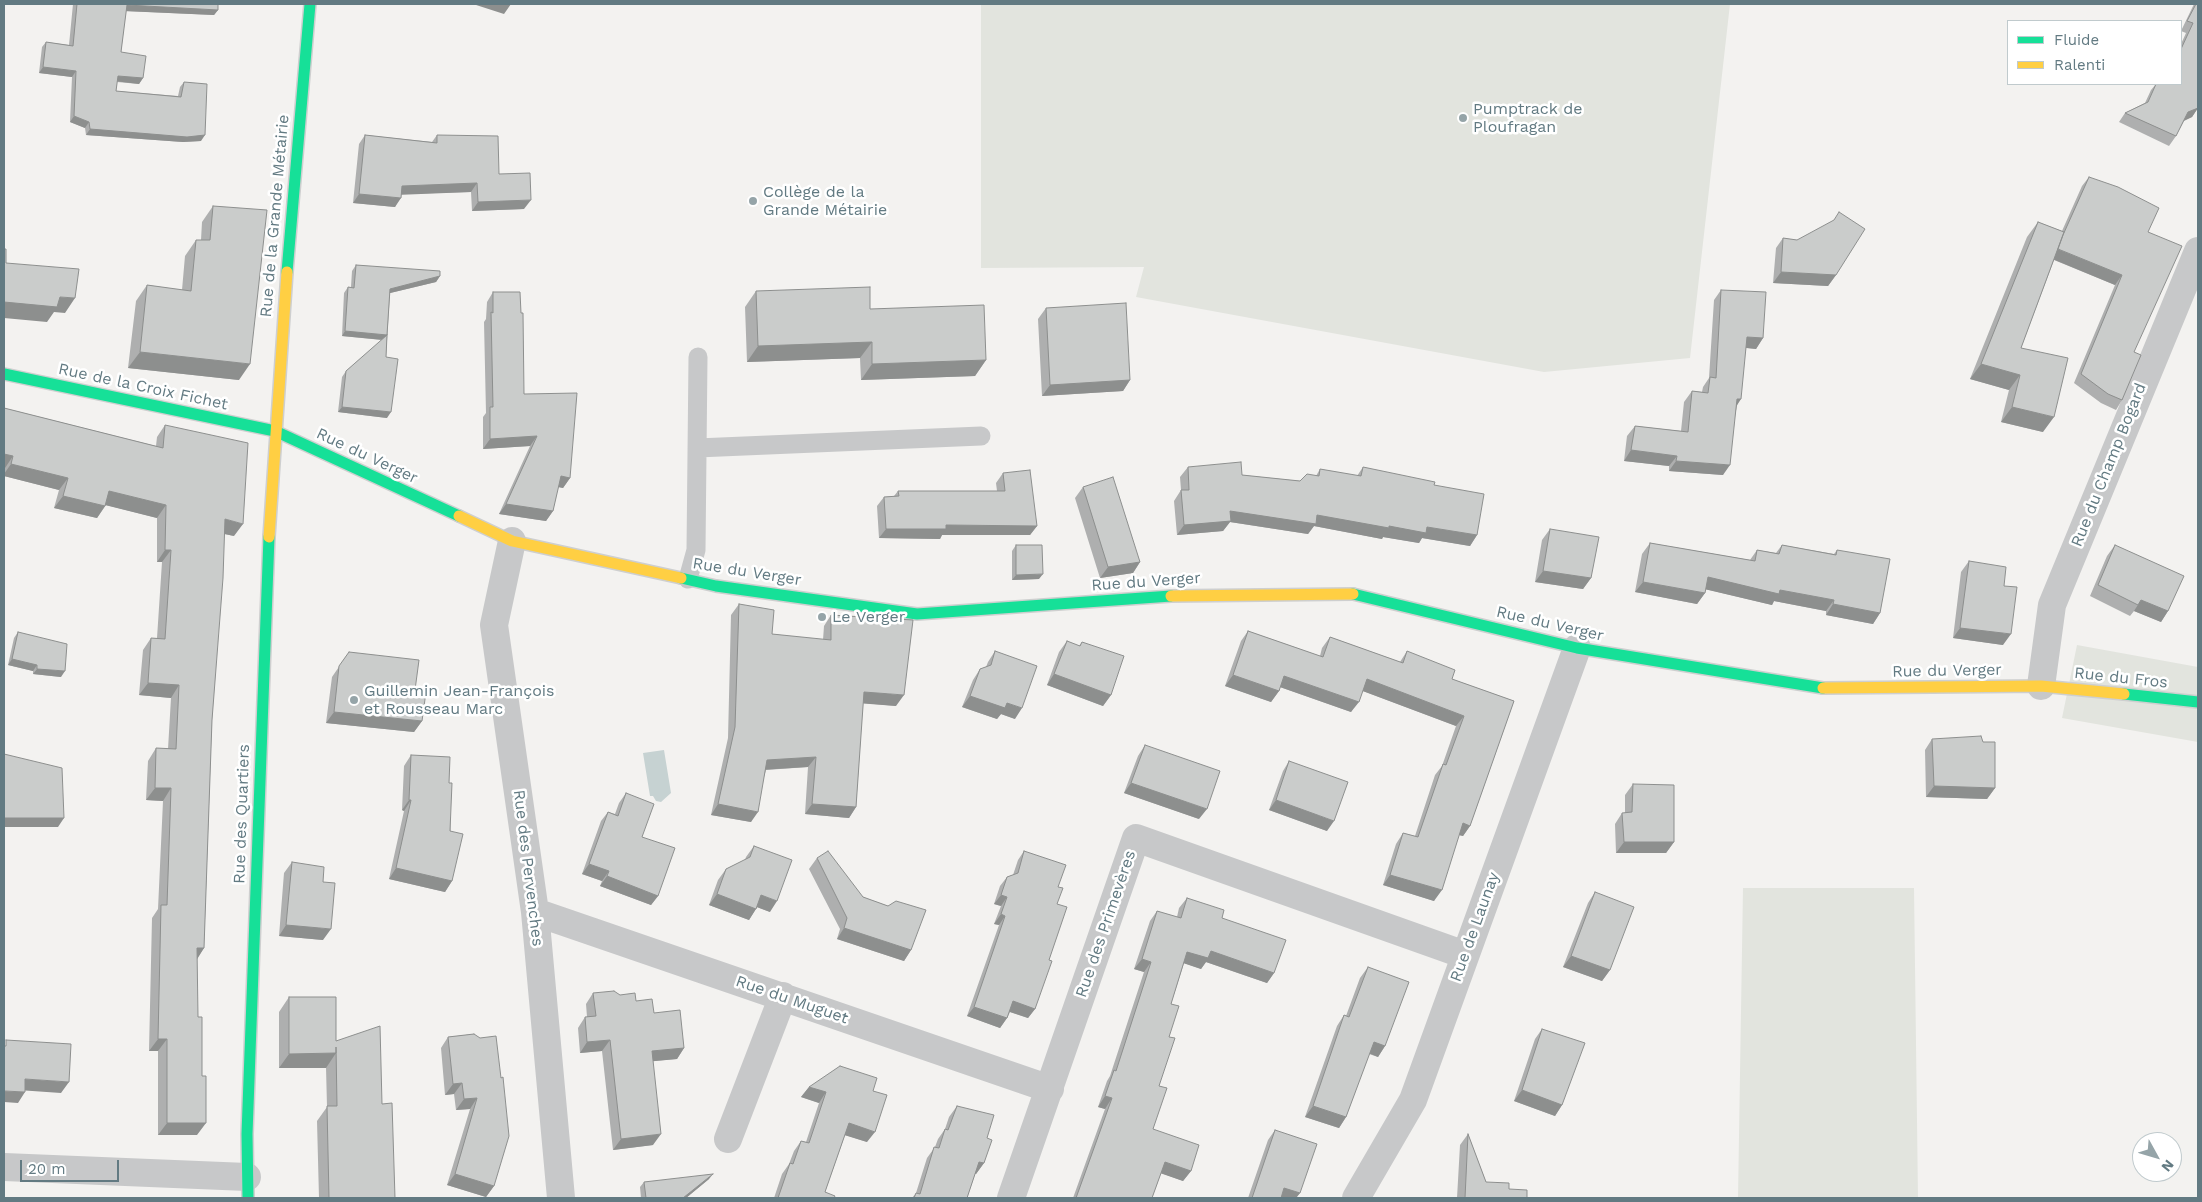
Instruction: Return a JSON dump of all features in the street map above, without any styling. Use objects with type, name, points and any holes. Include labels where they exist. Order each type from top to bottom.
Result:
[{"type":"street","name":"Rue de la Grande Métairie","points":[[275,432],[300,107],[310,4]]},
{"type":"street","name":"Rue du Champ Bogard","points":[[2041,686],[2052,605],[2198,251]]},
{"type":"street","name":"Rue de la Croix Fichet","points":[[4,374],[275,432]]},
{"type":"street","name":"Rue du Verger","points":[[275,432],[512,541],[716,586],[917,614],[1195,594],[1347,593],[1577,648],[1830,689],[2041,686]]},
{"type":"street","name":"Rue des Quartiers","points":[[248,1188],[264,653],[275,432]]},
{"type":"street","name":"Rue des Pervenches","points":[[512,541],[494,624],[535,912],[561,1198]]},
{"type":"street","name":"Rue de Launay","points":[[1356,1198],[1413,1100],[1577,648]]},
{"type":"street","name":"Rue du Fros","points":[[2041,686],[2198,702]]},
{"type":"street","name":"Rue des Primevères","points":[[1010,1198],[1050,1089],[1136,838],[1465,954]]},
{"type":"street","name":"Rue du Muguet","points":[[535,912],[1050,1089]]},
{"type":"street","points":[[728,1139],[782,996]]},
{"type":"street","points":[[4,1167],[248,1188]]},
{"type":"lane","points":[[688,579],[696,550],[698,357]]},
{"type":"lane","points":[[697,448],[981,436]]},
{"type":"shaded area","points":[[981,4],[1730,4],[1690,358],[1544,372],[1136,297],[1144,267],[981,268]]},
{"type":"shaded area","points":[[2077,645],[2198,667],[2198,742],[2062,718]]},
{"type":"shaded area","points":[[664,750],[671,793],[661,802],[656,801],[653,796],[650,796],[643,753]]},
{"type":"shaded area","points":[[1743,888],[1914,888],[1918,1198],[1738,1198]]},
{"type":"building","points":[[77,4],[218,4],[218,10],[127,5],[121,52],[146,56],[143,78],[118,76],[116,91],[181,97],[184,82],[207,84],[205,135],[187,137],[90,129],[89,122],[74,116],[76,71],[43,67],[46,42],[73,46]]},
{"type":"building","points":[[2196,4],[2198,4],[2198,108],[2188,112],[2176,136],[2125,113],[2148,102],[2156,85],[2182,85],[2182,47],[2193,23],[2187,21]]},
{"type":"building","points":[[365,135],[437,143],[437,135],[498,136],[499,174],[530,173],[531,200],[478,202],[477,183],[402,186],[401,198],[359,194]]},
{"type":"building","points":[[2089,177],[2118,187],[2159,208],[2148,232],[2182,246],[2134,352],[2141,355],[2122,400],[2108,394],[2081,374],[2122,275],[2058,249]]},
{"type":"building","points":[[213,206],[267,210],[250,364],[140,352],[147,285],[191,291],[196,240],[210,240]]},
{"type":"building","points":[[1839,212],[1865,229],[1836,275],[1781,272],[1783,238],[1797,240],[1834,220]]},
{"type":"building","points":[[2038,222],[2064,232],[2021,348],[2068,358],[2054,417],[2012,407],[2020,375],[1981,364]]},
{"type":"building","points":[[4,249],[6,249],[6,263],[79,269],[75,298],[60,297],[57,307],[4,302]]},
{"type":"building","points":[[356,265],[440,271],[440,276],[390,289],[387,335],[345,331],[348,287],[354,288]]},
{"type":"building","points":[[870,287],[870,309],[984,305],[986,360],[872,364],[872,342],[758,346],[756,291]]},
{"type":"building","points":[[1721,290],[1766,292],[1763,338],[1747,337],[1741,399],[1737,399],[1730,465],[1676,461],[1677,456],[1631,450],[1635,426],[1688,432],[1692,391],[1708,393],[1710,377],[1716,378]]},
{"type":"building","points":[[493,292],[520,292],[521,313],[523,313],[524,394],[577,393],[570,478],[561,476],[553,511],[506,504],[537,436],[490,439],[490,407],[493,407],[491,312],[493,313]]},
{"type":"building","points":[[1126,303],[1130,380],[1050,385],[1046,308]]},
{"type":"building","points":[[387,335],[386,357],[398,359],[391,412],[342,407],[346,371]]},
{"type":"building","points":[[4,408],[163,448],[165,425],[248,443],[243,524],[225,519],[223,578],[212,720],[204,948],[197,948],[198,1017],[202,1017],[202,1076],[206,1076],[206,1123],[167,1123],[167,1039],[158,1039],[161,905],[167,905],[171,788],[155,788],[156,748],[176,749],[179,685],[148,683],[151,638],[165,639],[171,550],[165,550],[166,505],[109,491],[105,506],[63,496],[68,478],[11,464],[13,456],[4,454]]},
{"type":"building","points":[[1241,462],[1242,475],[1300,481],[1307,474],[1319,476],[1320,469],[1361,476],[1363,467],[1435,482],[1434,485],[1484,494],[1477,535],[1427,527],[1426,533],[1317,515],[1316,524],[1230,511],[1231,521],[1184,525],[1181,490],[1189,490],[1188,467]]},
{"type":"building","points":[[1030,470],[1037,526],[946,525],[946,529],[886,529],[884,497],[899,496],[898,491],[1005,491],[1003,473]]},
{"type":"building","points":[[1113,477],[1140,562],[1108,567],[1083,487]]},
{"type":"building","points":[[1550,529],[1599,537],[1591,578],[1543,571]]},
{"type":"building","points":[[1650,543],[1755,561],[1757,550],[1779,554],[1782,545],[1836,555],[1837,550],[1890,559],[1880,613],[1833,604],[1834,600],[1780,590],[1779,594],[1708,577],[1705,593],[1643,582]]},
{"type":"building","points":[[1016,545],[1042,545],[1043,574],[1016,575]]},
{"type":"building","points":[[2115,545],[2184,576],[2168,611],[2141,600],[2138,605],[2098,585]]},
{"type":"building","points":[[1969,561],[2006,567],[2004,586],[2017,587],[2011,634],[1960,628]]},
{"type":"building","points":[[739,604],[774,610],[772,634],[831,640],[831,615],[913,620],[904,695],[864,692],[856,807],[812,804],[816,757],[767,760],[758,812],[718,804],[735,727]]},
{"type":"building","points":[[1248,631],[1323,657],[1330,637],[1403,663],[1407,651],[1455,670],[1452,679],[1514,701],[1470,826],[1463,823],[1442,890],[1390,875],[1403,833],[1418,837],[1443,764],[1446,765],[1464,716],[1367,679],[1359,702],[1284,676],[1279,691],[1233,675]]},
{"type":"building","points":[[18,632],[67,644],[65,671],[37,669],[37,665],[12,659]]},
{"type":"building","points":[[1067,641],[1080,646],[1082,642],[1124,656],[1111,695],[1054,674]]},
{"type":"building","points":[[995,651],[1037,666],[1022,708],[1007,703],[1005,708],[970,696],[980,669],[991,665]]},
{"type":"building","points":[[349,652],[419,660],[415,690],[426,692],[422,721],[334,712],[339,666]]},
{"type":"building","points":[[1981,736],[1983,742],[1995,742],[1995,788],[1934,786],[1932,739]]},
{"type":"building","points":[[1145,745],[1220,771],[1207,809],[1131,783]]},
{"type":"building","points":[[4,754],[62,768],[64,818],[4,818]]},
{"type":"building","points":[[411,755],[450,757],[449,783],[452,783],[450,831],[463,834],[452,881],[396,868],[411,800],[409,800]]},
{"type":"building","points":[[1289,761],[1348,782],[1334,821],[1276,800]]},
{"type":"building","points":[[1633,784],[1674,785],[1674,842],[1624,842],[1622,813],[1632,812]]},
{"type":"building","points":[[626,793],[654,804],[642,837],[675,848],[658,896],[607,876],[609,871],[589,864],[608,812],[618,816]]},
{"type":"building","points":[[754,846],[792,860],[777,901],[761,895],[756,909],[717,894],[726,869],[750,857]]},
{"type":"building","points":[[828,851],[863,897],[888,906],[896,901],[926,910],[911,950],[844,928],[847,918],[817,858]]},
{"type":"building","points":[[1024,851],[1066,865],[1058,887],[1063,888],[1057,904],[1067,907],[1049,960],[1052,961],[1035,1009],[1013,1001],[1007,1018],[974,1007],[1005,916],[1001,914],[1007,897],[1001,895],[1007,877],[1018,873]]},
{"type":"building","points":[[292,862],[324,867],[323,882],[335,883],[331,929],[286,925]]},
{"type":"building","points":[[1595,892],[1634,907],[1610,970],[1571,956]]},
{"type":"building","points":[[1187,898],[1224,910],[1222,918],[1286,940],[1274,973],[1211,951],[1208,958],[1187,952],[1171,1004],[1179,1006],[1169,1037],[1175,1038],[1159,1086],[1167,1088],[1153,1129],[1199,1145],[1191,1171],[1165,1162],[1152,1198],[1076,1198],[1112,1098],[1105,1096],[1114,1070],[1116,1071],[1151,962],[1142,959],[1157,911],[1181,918]]},
{"type":"building","points":[[1368,967],[1409,982],[1385,1046],[1374,1042],[1346,1117],[1313,1106],[1344,1015],[1349,1017]]},
{"type":"building","points":[[614,991],[620,995],[635,993],[636,1001],[652,999],[654,1013],[680,1010],[684,1048],[652,1051],[661,1134],[621,1139],[610,1040],[587,1042],[585,1017],[596,1016],[593,993]]},
{"type":"building","points":[[289,997],[336,997],[336,1041],[380,1026],[382,1104],[392,1103],[395,1198],[329,1198],[327,1106],[337,1106],[336,1047],[336,1053],[289,1054]]},
{"type":"building","points":[[1542,1029],[1585,1043],[1562,1105],[1522,1090]]},
{"type":"building","points":[[474,1034],[480,1038],[496,1036],[501,1078],[503,1077],[509,1136],[494,1186],[455,1174],[477,1098],[464,1099],[462,1083],[453,1084],[448,1037]]},
{"type":"building","points":[[6,1040],[71,1044],[69,1082],[25,1079],[25,1092],[4,1091],[4,1046],[6,1046]]},
{"type":"building","points":[[840,1066],[877,1078],[873,1091],[887,1095],[875,1132],[849,1123],[825,1192],[835,1196],[834,1198],[778,1198],[790,1163],[793,1164],[801,1141],[809,1143],[826,1092],[809,1087]]},
{"type":"building","points":[[957,1106],[994,1115],[987,1138],[992,1140],[984,1163],[979,1162],[967,1198],[914,1198],[916,1193],[920,1194],[934,1147],[939,1148],[945,1129],[948,1130]]},
{"type":"building","points":[[1275,1130],[1317,1144],[1300,1193],[1284,1188],[1281,1198],[1252,1198]]},
{"type":"building","points":[[1468,1134],[1486,1182],[1509,1183],[1509,1189],[1527,1190],[1527,1198],[1465,1198]]},
{"type":"building","points":[[713,1174],[683,1198],[646,1198],[644,1182]]},
{"type":"traffic: fast","points":[[287,272],[310,4]]},
{"type":"traffic: fast","points":[[4,374],[275,431],[459,516]]},
{"type":"traffic: fast","points":[[248,1198],[247,1134],[269,537]]},
{"type":"traffic: fast","points":[[681,578],[716,586],[917,614],[1171,596]]},
{"type":"traffic: fast","points":[[1353,594],[1577,648],[1823,688]]},
{"type":"traffic: fast","points":[[2124,694],[2198,702]]},
{"type":"traffic: slow","points":[[269,537],[287,272]]},
{"type":"traffic: slow","points":[[459,516],[512,541],[681,578]]},
{"type":"traffic: slow","points":[[1171,596],[1353,594]]},
{"type":"traffic: slow","points":[[1823,688],[2041,686],[2124,694]]},
{"type":"place","name":"Pumptrack de Ploufragan","points":[[1463,118]]},
{"type":"place","name":"Collège de la Grande Métairie","points":[[753,201]]},
{"type":"place","name":"Le Verger","points":[[822,617]]},
{"type":"place","name":"Guillemin Jean-François et Rousseau Marc","points":[[354,700]]}]
